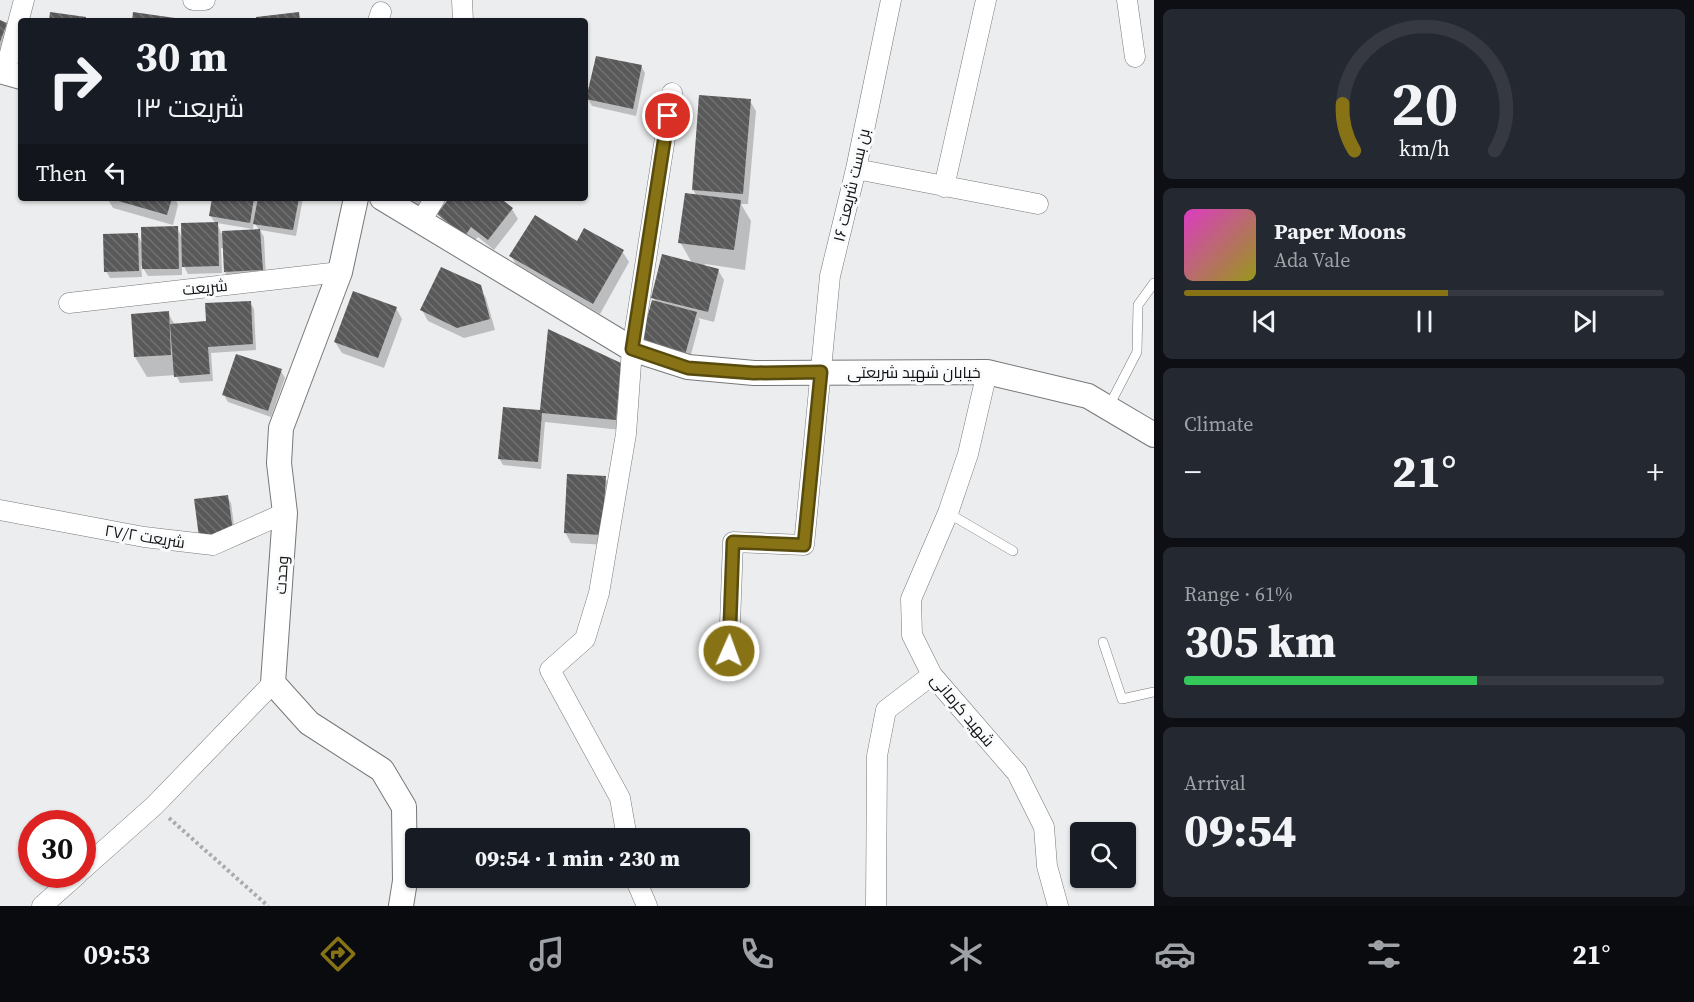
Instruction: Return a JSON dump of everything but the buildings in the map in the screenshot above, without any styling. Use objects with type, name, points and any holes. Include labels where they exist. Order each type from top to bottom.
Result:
[{"type":"street","points":[[20,18],[24,0]]},
{"type":"street","points":[[192,0],[205,0]]},
{"type":"street","points":[[462,0],[463,18]]},
{"type":"street","name":"بن بست شریعت ۱۶","points":[[729,651],[733,542],[804,545],[830,276],[856,169],[891,0]]},
{"type":"street","points":[[944,187],[986,0]]},
{"type":"street","points":[[1127,0],[1136,57]]},
{"type":"street","points":[[9,74],[18,30]]},
{"type":"street","points":[[625,828],[620,798],[550,670],[585,639],[599,593],[626,434],[632,349],[672,93]]},
{"type":"street","points":[[856,169],[1038,204]]},
{"type":"street","name":"وحدت","points":[[273,683],[285,513],[279,463],[281,428],[340,272],[355,201]]},
{"type":"street","name":"خیابان شهید شریعتی","points":[[387,201],[632,349],[688,368],[754,373],[987,372],[1088,396],[1154,435]]},
{"type":"street","points":[[421,221],[433,201]]},
{"type":"street","name":"شریعت","points":[[69,303],[340,272]]},
{"type":"street","name":"شهید کرمانی","points":[[987,372],[968,454],[948,513],[911,599],[912,635],[932,675],[1017,773],[1044,827],[1047,866],[1058,906]]},
{"type":"street","name":"شریعت ۲۷/۲","points":[[0,510],[144,537],[213,545],[285,513]]},
{"type":"street","points":[[876,906],[877,756],[885,710],[932,675]]},
{"type":"street","points":[[96,858],[155,805],[273,683],[309,723],[382,770],[399,798],[404,807],[405,881],[401,906]]},
{"type":"street","points":[[42,906],[62,888]]},
{"type":"street","points":[[639,888],[647,906]]},
{"type":"lane","points":[[1108,408],[1137,352],[1138,305],[1154,283]]},
{"type":"lane","points":[[948,513],[1013,551]]},
{"type":"lane","points":[[1103,642],[1122,699],[1154,692]]},
{"type":"path","points":[[155,805],[268,906]]},
{"type":"route","points":[[668,116],[632,349],[688,368],[754,373],[821,372],[804,545],[733,542],[729,651]]}]
